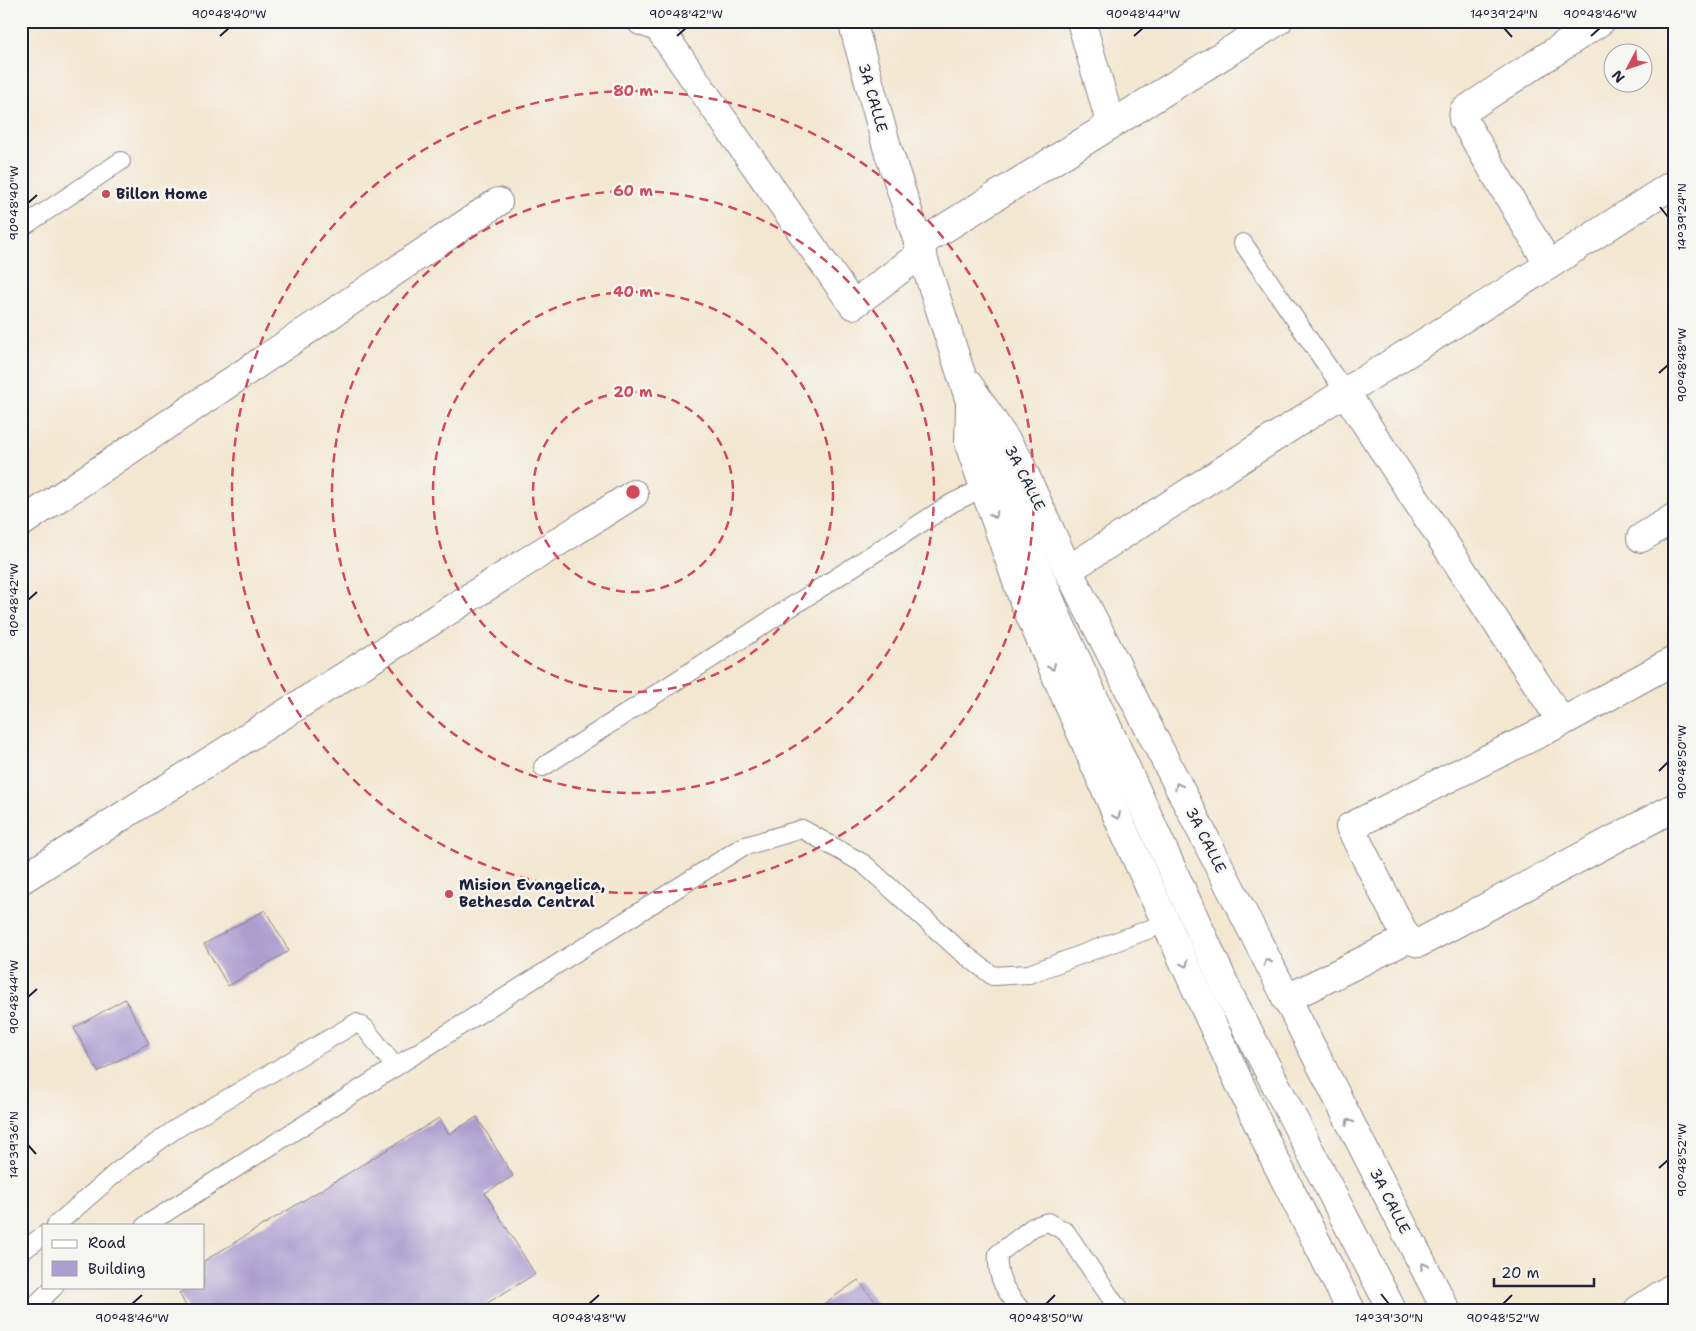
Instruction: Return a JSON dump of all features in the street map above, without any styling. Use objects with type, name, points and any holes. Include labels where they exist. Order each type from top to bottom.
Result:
[{"type":"street","points":[[641,21],[658,27],[853,305],[920,249],[1111,125],[1278,21]]},
{"type":"street","name":"3A CALLE","points":[[852,21],[887,147],[981,435],[1058,618],[1230,996],[1392,1310]]},
{"type":"street","points":[[1081,21],[1111,125]]},
{"type":"street","points":[[1549,265],[1463,119],[1464,111],[1601,21]]},
{"type":"street","points":[[1068,570],[1675,183]]},
{"type":"street","points":[[21,523],[498,202]]},
{"type":"street","name":"3A CALLE","points":[[961,374],[1017,457],[1068,570],[1446,1310]]},
{"type":"street","points":[[1345,392],[1562,722]]},
{"type":"street","name":"3A CALLE","points":[[970,400],[969,444],[1024,602],[1166,923],[1270,1150],[1351,1310]]},
{"type":"street","points":[[21,880],[634,494]]},
{"type":"street","points":[[1641,538],[1675,517]]},
{"type":"street","points":[[1406,939],[1350,828],[1562,722],[1675,660]]},
{"type":"street","points":[[1286,999],[1406,939],[1419,942],[1675,807]]},
{"type":"street","points":[[1638,1310],[1675,1286]]},
{"type":"lane","points":[[21,228],[121,161]]},
{"type":"lane","points":[[1243,243],[1345,392]]},
{"type":"lane","points":[[543,767],[952,503],[985,487]]},
{"type":"lane","points":[[148,1224],[742,847],[802,829],[864,864],[960,950],[993,976],[1029,974],[1166,923]]},
{"type":"lane","points":[[57,1224],[118,1171],[174,1130],[356,1023],[365,1028],[395,1068]]},
{"type":"lane","points":[[1021,1310],[1006,1292],[997,1268],[998,1254],[1032,1227],[1048,1222],[1066,1232],[1119,1310]]},
{"type":"lane","points":[[21,1252],[42,1236]]},
{"type":"lane","points":[[30,1310],[53,1288]]},
{"type":"building","points":[[265,910],[289,951],[228,986],[204,944]]},
{"type":"building","points":[[125,999],[149,1043],[98,1072],[74,1028]]},
{"type":"building","points":[[477,1117],[513,1176],[485,1193],[535,1274],[476,1310],[188,1310],[179,1293],[187,1288],[205,1288],[205,1260],[439,1118],[449,1134]]},
{"type":"building","points":[[858,1280],[882,1310],[815,1310]]},
{"type":"place","name":"Billon Home","points":[[106,194]]},
{"type":"place","name":"Mision Evangelica, Bethesda Central","points":[[449,894]]}]
